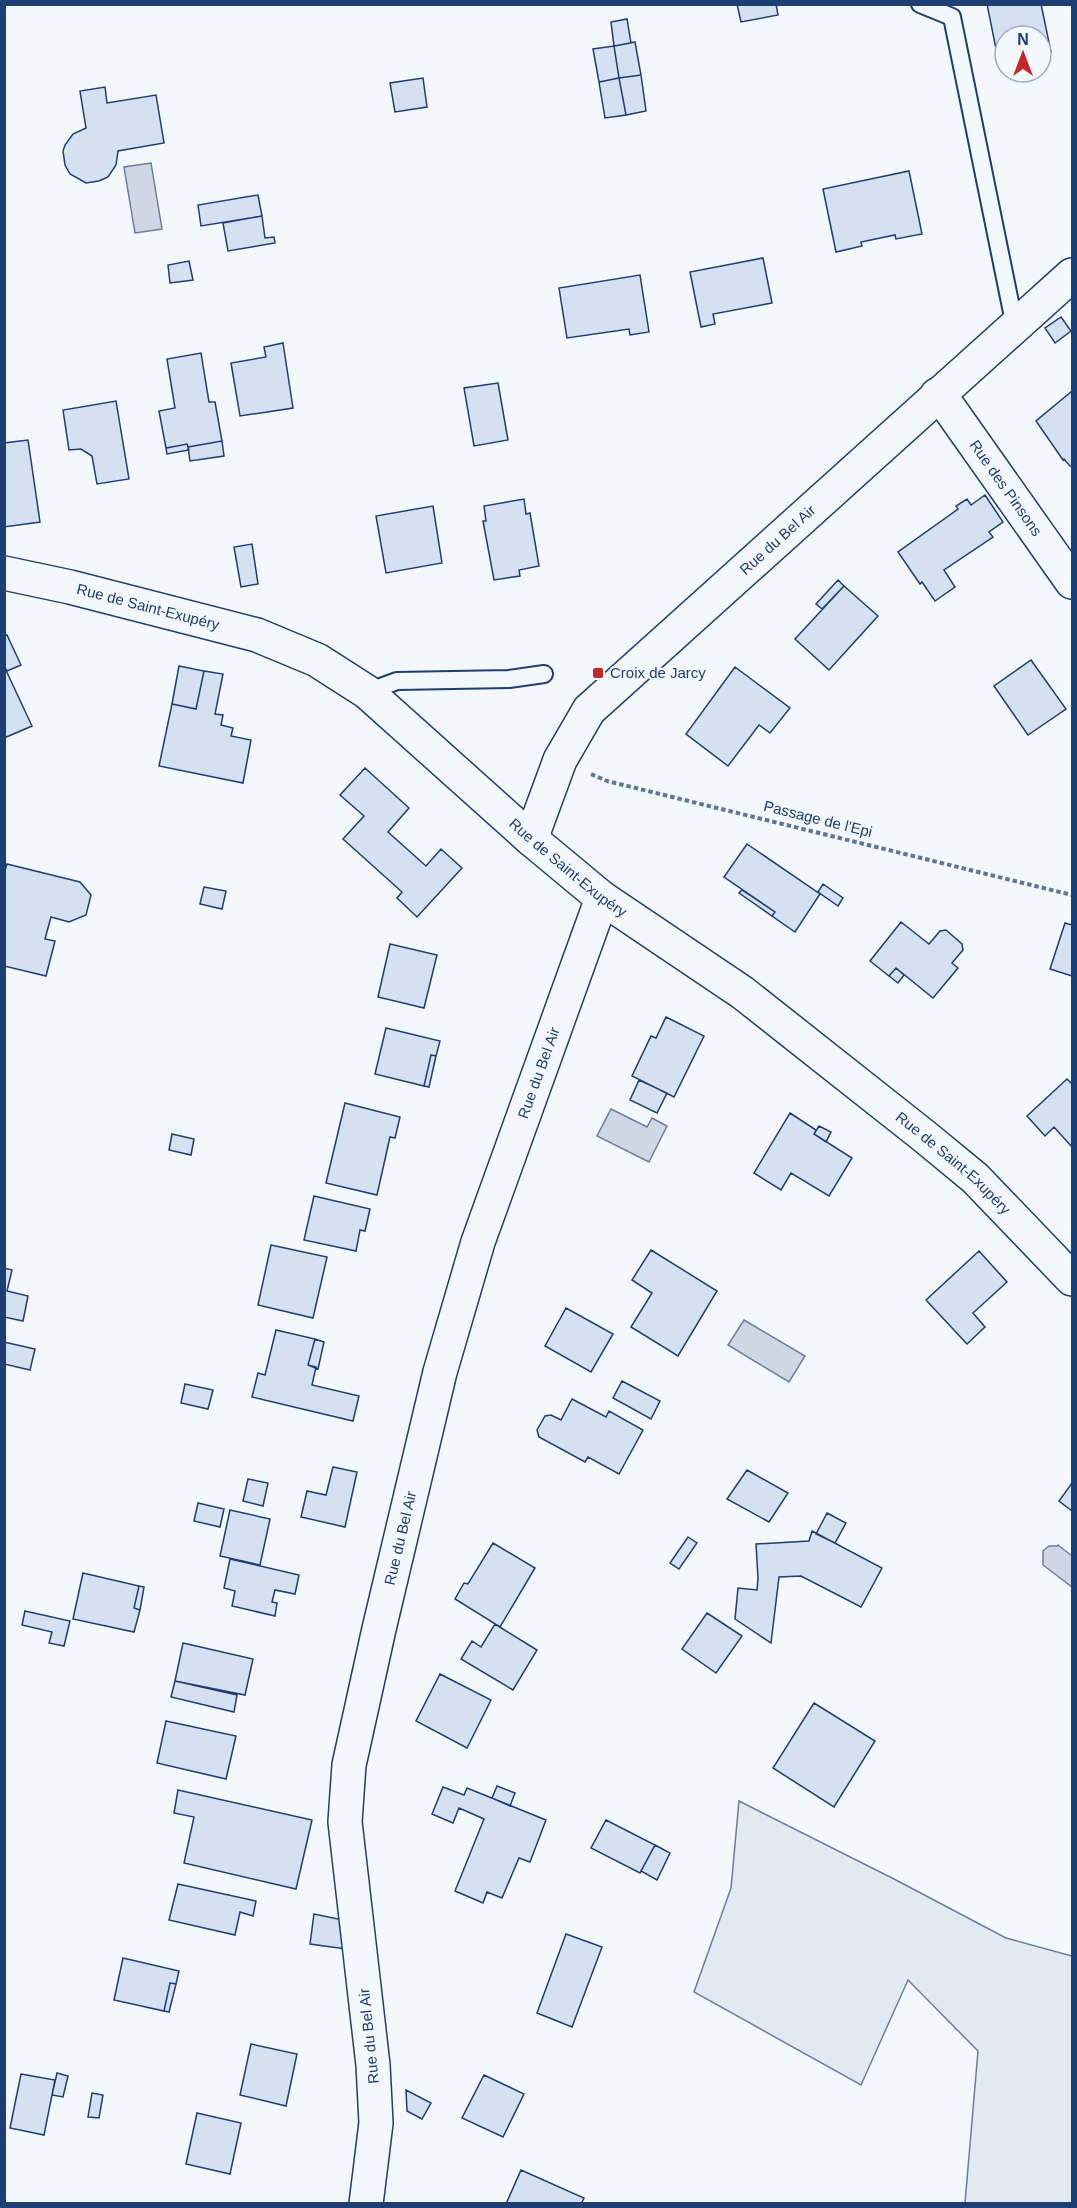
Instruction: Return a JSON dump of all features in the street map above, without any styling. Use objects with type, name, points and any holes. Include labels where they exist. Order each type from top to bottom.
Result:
[{"type":"street","name":"Rue du Bel Air","points":[[531,839],[560,760],[589,710],[1072,274]]},
{"type":"street","name":"Rue des Pinsons","points":[[937,395],[947,405],[1072,582]]},
{"type":"street","name":"Rue de Saint-Exupéry","points":[[4,573],[70,587],[257,635],[317,660],[367,692],[531,839],[602,898],[743,993],[975,1178],[1072,1279]]},
{"type":"street","name":"Rue du Bel Air","points":[[366,2204],[376,2123],[373,2065],[345,1822],[349,1765],[440,1372],[478,1242],[602,898]]},
{"type":"lane","points":[[920,4],[952,17],[1015,327]]},
{"type":"lane","points":[[367,692],[397,681],[509,679],[544,674]]},
{"type":"path","name":"Passage de l'Epi","points":[[560,760],[607,781],[1072,895]]},
{"type":"shaded area","points":[[151,163],[162,229],[135,233],[124,167]]},
{"type":"shaded area","points":[[611,1109],[647,1127],[652,1118],[667,1126],[649,1162],[597,1136]]},
{"type":"shaded area","points":[[744,1320],[805,1356],[789,1382],[728,1345]]},
{"type":"shaded area","points":[[1058,1545],[1072,1556],[1072,1587],[1043,1565],[1043,1551],[1049,1546]]},
{"type":"shaded area","points":[[739,1801],[1006,1938],[1072,1956],[1072,2203],[965,2203],[978,2051],[908,1980],[861,2085],[694,1992],[731,1888]]},
{"type":"building","points":[[737,4],[776,4],[778,15],[741,22]]},
{"type":"building","points":[[987,4],[1041,4],[1045,24],[993,24],[993,34]]},
{"type":"building","points":[[627,19],[631,43],[614,46],[611,22]]},
{"type":"building","points":[[635,42],[641,75],[619,78],[614,46]]},
{"type":"building","points":[[614,46],[619,78],[599,82],[593,49]]},
{"type":"building","points":[[641,75],[646,111],[626,115],[619,78]]},
{"type":"building","points":[[423,78],[427,107],[395,112],[390,83]]},
{"type":"building","points":[[619,78],[626,115],[605,118],[599,82]]},
{"type":"building","points":[[105,87],[107,103],[156,95],[164,143],[118,151],[116,165],[108,177],[86,183],[70,174],[65,165],[63,151],[73,134],[86,128],[80,91]]},
{"type":"building","points":[[909,171],[922,234],[896,239],[895,235],[861,242],[862,246],[836,252],[823,189]]},
{"type":"building","points":[[258,195],[262,216],[201,226],[198,205]]},
{"type":"building","points":[[262,216],[265,238],[274,237],[275,243],[228,251],[223,223]]},
{"type":"building","points":[[763,258],[772,303],[713,314],[715,324],[701,327],[690,272]]},
{"type":"building","points":[[189,261],[193,280],[170,283],[168,265]]},
{"type":"building","points":[[640,275],[649,332],[630,335],[629,329],[567,338],[559,288]]},
{"type":"building","points":[[1061,317],[1071,331],[1055,343],[1045,328]]},
{"type":"building","points":[[283,343],[293,408],[240,416],[231,363],[266,357],[264,347]]},
{"type":"building","points":[[201,353],[209,402],[215,402],[222,441],[166,448],[159,411],[175,408],[167,359]]},
{"type":"building","points":[[498,383],[508,440],[474,446],[464,388]]},
{"type":"building","points":[[1072,391],[1072,466],[1070,466],[1063,460],[1036,421]]},
{"type":"building","points":[[116,401],[129,479],[97,484],[92,456],[81,449],[69,450],[63,410]]},
{"type":"building","points":[[28,440],[40,522],[4,527],[4,443]]},
{"type":"building","points":[[222,441],[224,456],[190,461],[188,447]]},
{"type":"building","points":[[187,444],[189,450],[167,454],[166,448]]},
{"type":"building","points":[[985,495],[1003,522],[989,532],[993,537],[944,570],[955,587],[935,601],[898,552],[958,509],[956,506],[967,499],[971,505]]},
{"type":"building","points":[[524,499],[526,514],[530,513],[539,566],[519,570],[520,576],[494,580],[483,521],[486,521],[484,506]]},
{"type":"building","points":[[433,506],[442,563],[386,573],[376,516]]},
{"type":"building","points":[[252,544],[258,584],[241,587],[234,547]]},
{"type":"building","points":[[838,580],[844,586],[822,609],[816,604]]},
{"type":"building","points":[[844,586],[878,616],[829,670],[795,639]]},
{"type":"building","points":[[7,635],[21,665],[7,671],[4,666],[4,636]]},
{"type":"building","points":[[1031,660],[1066,709],[1028,735],[994,686]]},
{"type":"building","points":[[4,666],[32,726],[4,738]]},
{"type":"building","points":[[179,666],[204,671],[196,709],[172,704]]},
{"type":"building","points":[[735,667],[790,708],[770,733],[759,725],[728,766],[686,734]]},
{"type":"building","points":[[204,671],[223,674],[215,714],[223,715],[221,725],[233,728],[231,736],[251,740],[243,783],[159,766],[172,704],[196,709]]},
{"type":"building","points":[[365,768],[409,808],[388,832],[426,866],[441,849],[462,868],[417,917],[397,898],[402,892],[343,839],[364,816],[340,795]]},
{"type":"building","points":[[747,844],[820,894],[795,932],[772,916],[775,912],[724,877]]},
{"type":"building","points":[[7,864],[80,882],[91,895],[86,915],[69,922],[51,917],[45,939],[55,941],[46,976],[4,966],[4,873]]},
{"type":"building","points":[[823,884],[843,898],[838,906],[818,892]]},
{"type":"building","points":[[204,887],[226,891],[222,909],[200,904]]},
{"type":"building","points":[[742,890],[775,912],[772,916],[739,893]]},
{"type":"building","points":[[901,922],[929,944],[940,931],[946,930],[962,944],[963,950],[952,963],[958,968],[933,998],[896,968],[889,976],[870,961]]},
{"type":"building","points":[[1065,923],[1072,925],[1072,976],[1050,969]]},
{"type":"building","points":[[390,944],[437,955],[424,1008],[378,997]]},
{"type":"building","points":[[896,968],[904,975],[898,983],[889,976]]},
{"type":"building","points":[[666,1017],[704,1036],[674,1097],[632,1076],[651,1036],[656,1038]]},
{"type":"building","points":[[386,1028],[440,1041],[436,1056],[431,1055],[424,1086],[375,1074]]},
{"type":"building","points":[[431,1055],[436,1056],[429,1087],[424,1086]]},
{"type":"building","points":[[1067,1079],[1072,1084],[1072,1147],[1054,1127],[1045,1136],[1027,1116]]},
{"type":"building","points":[[639,1080],[667,1093],[657,1113],[630,1100]]},
{"type":"building","points":[[345,1103],[400,1117],[395,1138],[390,1137],[377,1195],[326,1183]]},
{"type":"building","points":[[790,1113],[816,1130],[814,1134],[852,1158],[829,1196],[791,1173],[781,1190],[754,1173]]},
{"type":"building","points":[[819,1126],[831,1132],[826,1142],[814,1134]]},
{"type":"building","points":[[172,1134],[194,1139],[191,1155],[169,1150]]},
{"type":"building","points":[[314,1196],[370,1209],[365,1231],[360,1230],[356,1251],[304,1240]]},
{"type":"building","points":[[271,1245],[327,1257],[313,1318],[258,1305]]},
{"type":"building","points":[[651,1250],[717,1291],[678,1356],[631,1327],[652,1293],[632,1280]]},
{"type":"building","points":[[979,1251],[1007,1282],[973,1313],[985,1327],[967,1344],[926,1300]]},
{"type":"building","points":[[4,1268],[12,1270],[7,1291],[28,1296],[23,1321],[4,1317]]},
{"type":"building","points":[[566,1308],[613,1334],[591,1372],[545,1346]]},
{"type":"building","points":[[276,1330],[315,1339],[308,1365],[316,1367],[312,1385],[359,1396],[353,1421],[252,1397],[258,1373],[265,1375]]},
{"type":"building","points":[[315,1339],[324,1342],[318,1369],[308,1365]]},
{"type":"building","points":[[4,1342],[35,1349],[30,1370],[4,1364]]},
{"type":"building","points":[[622,1381],[660,1401],[651,1419],[613,1398]]},
{"type":"building","points":[[185,1384],[213,1390],[208,1409],[181,1403]]},
{"type":"building","points":[[572,1399],[606,1417],[609,1411],[643,1430],[619,1474],[588,1457],[585,1462],[539,1437],[537,1430],[545,1416],[551,1415],[561,1420]]},
{"type":"building","points":[[333,1467],[357,1472],[345,1527],[301,1517],[307,1491],[326,1495]]},
{"type":"building","points":[[747,1470],[788,1493],[769,1522],[727,1499]]},
{"type":"building","points":[[248,1479],[268,1483],[263,1506],[243,1501]]},
{"type":"building","points":[[1072,1483],[1072,1511],[1059,1501]]},
{"type":"building","points":[[198,1503],[224,1509],[220,1527],[194,1521]]},
{"type":"building","points":[[230,1510],[270,1519],[260,1565],[220,1556]]},
{"type":"building","points":[[827,1513],[846,1523],[835,1543],[816,1534]]},
{"type":"building","points":[[812,1531],[882,1568],[861,1607],[801,1576],[779,1577],[771,1643],[735,1619],[738,1588],[757,1590],[756,1544],[809,1541]]},
{"type":"building","points":[[688,1537],[697,1543],[679,1569],[670,1563]]},
{"type":"building","points":[[493,1543],[535,1568],[500,1627],[455,1599],[464,1583],[468,1584]]},
{"type":"building","points":[[230,1559],[299,1575],[295,1594],[275,1590],[272,1602],[277,1603],[275,1616],[232,1606],[235,1591],[224,1588]]},
{"type":"building","points":[[83,1573],[139,1586],[134,1608],[140,1610],[134,1632],[73,1619]]},
{"type":"building","points":[[139,1586],[144,1587],[140,1610],[134,1608]]},
{"type":"building","points":[[25,1611],[70,1621],[64,1646],[49,1643],[52,1632],[22,1625]]},
{"type":"building","points":[[707,1613],[742,1636],[716,1673],[682,1649]]},
{"type":"building","points":[[495,1624],[537,1650],[513,1690],[461,1659],[472,1641],[481,1647]]},
{"type":"building","points":[[183,1643],[253,1659],[245,1695],[175,1681]]},
{"type":"building","points":[[440,1674],[491,1700],[467,1748],[416,1721]]},
{"type":"building","points":[[175,1681],[237,1695],[234,1712],[171,1697]]},
{"type":"building","points":[[814,1703],[875,1741],[834,1807],[773,1768]]},
{"type":"building","points":[[166,1721],[236,1736],[226,1779],[157,1763]]},
{"type":"building","points":[[497,1786],[515,1793],[510,1806],[492,1798]]},
{"type":"building","points":[[443,1787],[464,1795],[467,1788],[546,1820],[530,1862],[519,1858],[502,1898],[487,1892],[483,1903],[455,1891],[484,1819],[459,1808],[453,1823],[432,1814]]},
{"type":"building","points":[[178,1790],[312,1820],[296,1889],[184,1863],[194,1817],[174,1813]]},
{"type":"building","points":[[606,1820],[655,1845],[640,1873],[591,1848]]},
{"type":"building","points":[[655,1845],[670,1853],[657,1880],[641,1871]]},
{"type":"building","points":[[178,1884],[256,1901],[253,1916],[240,1912],[235,1935],[169,1920]]},
{"type":"building","points":[[314,1914],[343,1920],[346,1949],[310,1944]]},
{"type":"building","points":[[566,1934],[602,1947],[572,2027],[537,2013]]},
{"type":"building","points":[[123,1958],[179,1971],[176,1984],[170,1983],[164,2011],[114,2000]]},
{"type":"building","points":[[170,1983],[176,1984],[169,2012],[164,2011]]},
{"type":"building","points":[[251,2044],[297,2054],[286,2106],[240,2095]]},
{"type":"building","points":[[57,2073],[68,2076],[63,2097],[52,2095]]},
{"type":"building","points":[[21,2074],[55,2080],[44,2135],[10,2128]]},
{"type":"building","points":[[484,2075],[524,2094],[503,2137],[462,2118]]},
{"type":"building","points":[[406,2090],[431,2103],[422,2119],[407,2111]]},
{"type":"building","points":[[92,2093],[103,2095],[99,2118],[88,2117]]},
{"type":"building","points":[[197,2113],[241,2123],[230,2174],[186,2164]]},
{"type":"building","points":[[521,2170],[584,2198],[581,2204],[506,2204]]},
{"type":"place","name":"Croix de Jarcy","points":[[598,673]]}]
